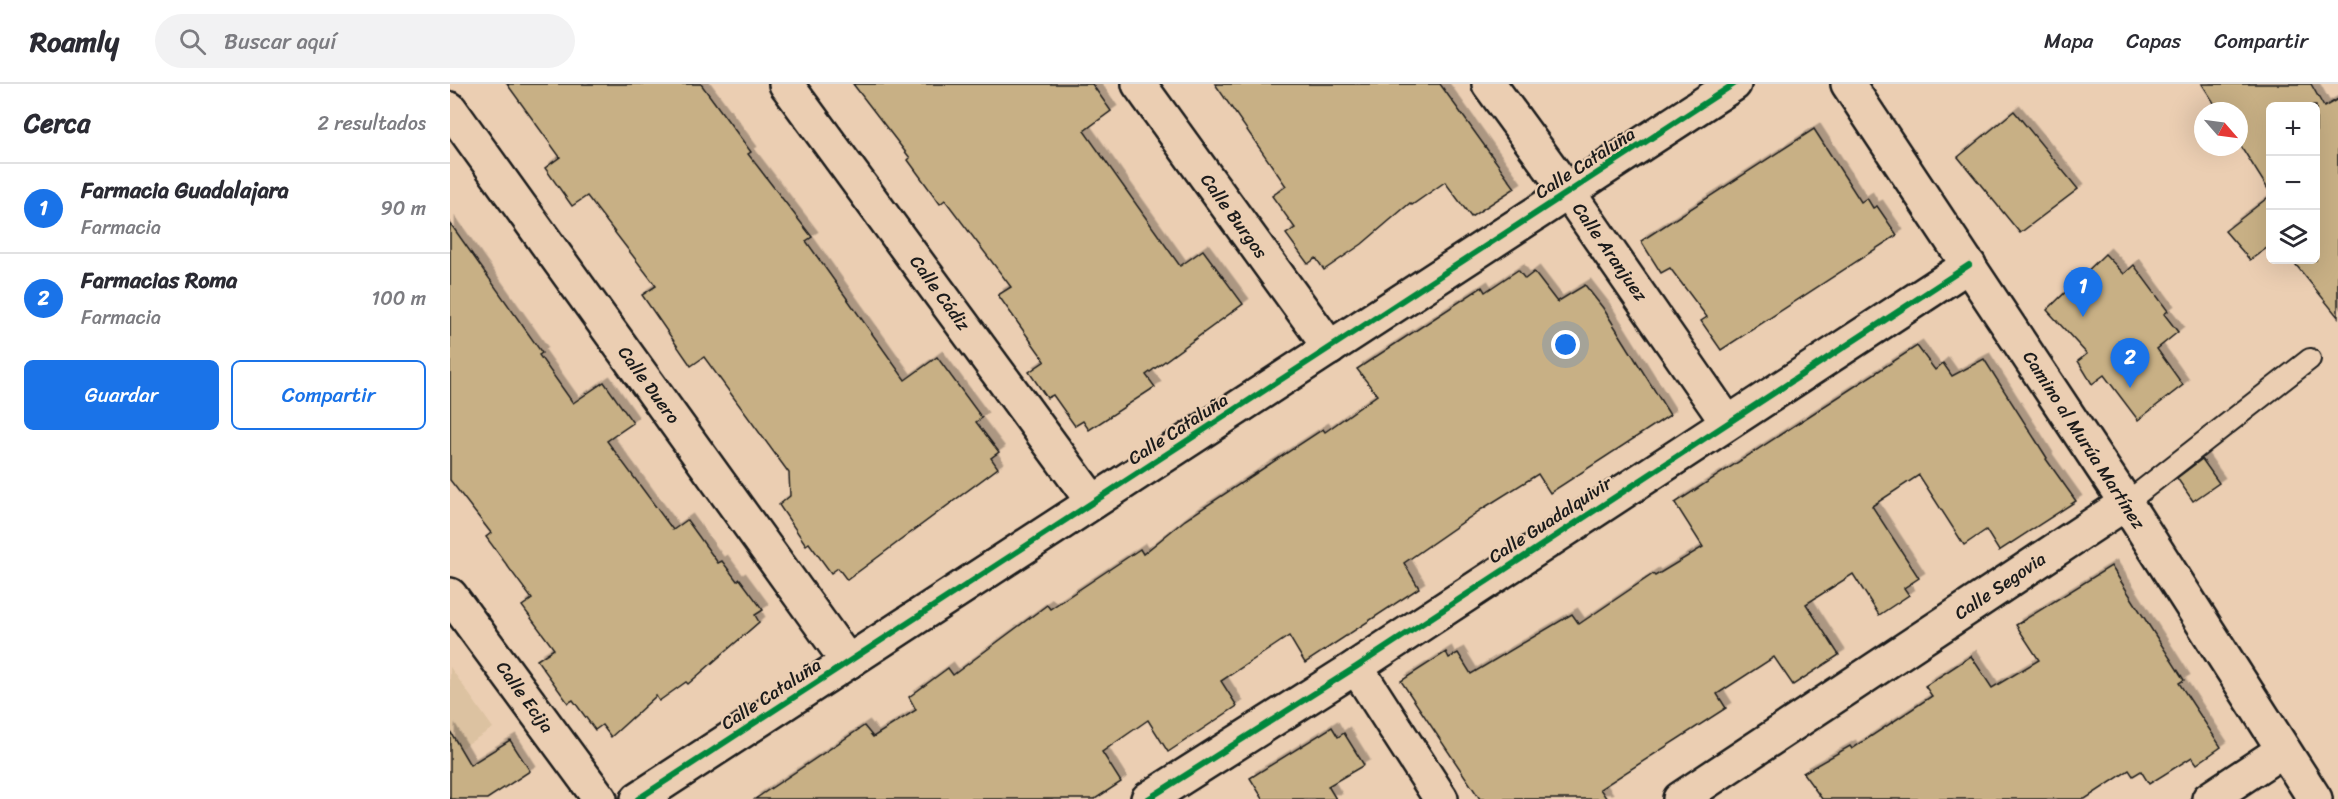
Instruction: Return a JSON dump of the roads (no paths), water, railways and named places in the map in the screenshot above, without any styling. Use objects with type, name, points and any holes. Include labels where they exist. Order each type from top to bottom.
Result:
[{"type":"street","name":"Calle Cádiz","points":[[786,84],[1093,502]]},
{"type":"street","name":"Calle Burgos","points":[[1139,84],[1330,348]]},
{"type":"street","name":"Calle Aranjuez","points":[[1489,84],[1568,192],[1727,422]]},
{"type":"street","name":"Calle Cataluña","points":[[638,799],[1734,84]]},
{"type":"street","name":"Camino al Murúa Martínez","points":[[1848,84],[2126,503],[2315,799]]},
{"type":"street","name":"Calle Duero","points":[[450,109],[848,662]]},
{"type":"street","name":"Calle Guadalquivir","points":[[1148,799],[1356,667],[1969,265]]},
{"type":"street","name":"Calle Segovia","points":[[1680,799],[2126,503]]},
{"type":"street","name":"Calle Ecija","points":[[450,595],[600,799]]},
{"type":"street","points":[[1356,667],[1440,799]]},
{"type":"street","points":[[2209,799],[2283,750]]},
{"type":"lane","name":"Calle Segovia","points":[[2126,503],[2310,359]]},
{"type":"place","name":"Farmacia Guadalajara","points":[[2083,317]]},
{"type":"place","name":"Farmacias Roma","points":[[2130,388]]}]
